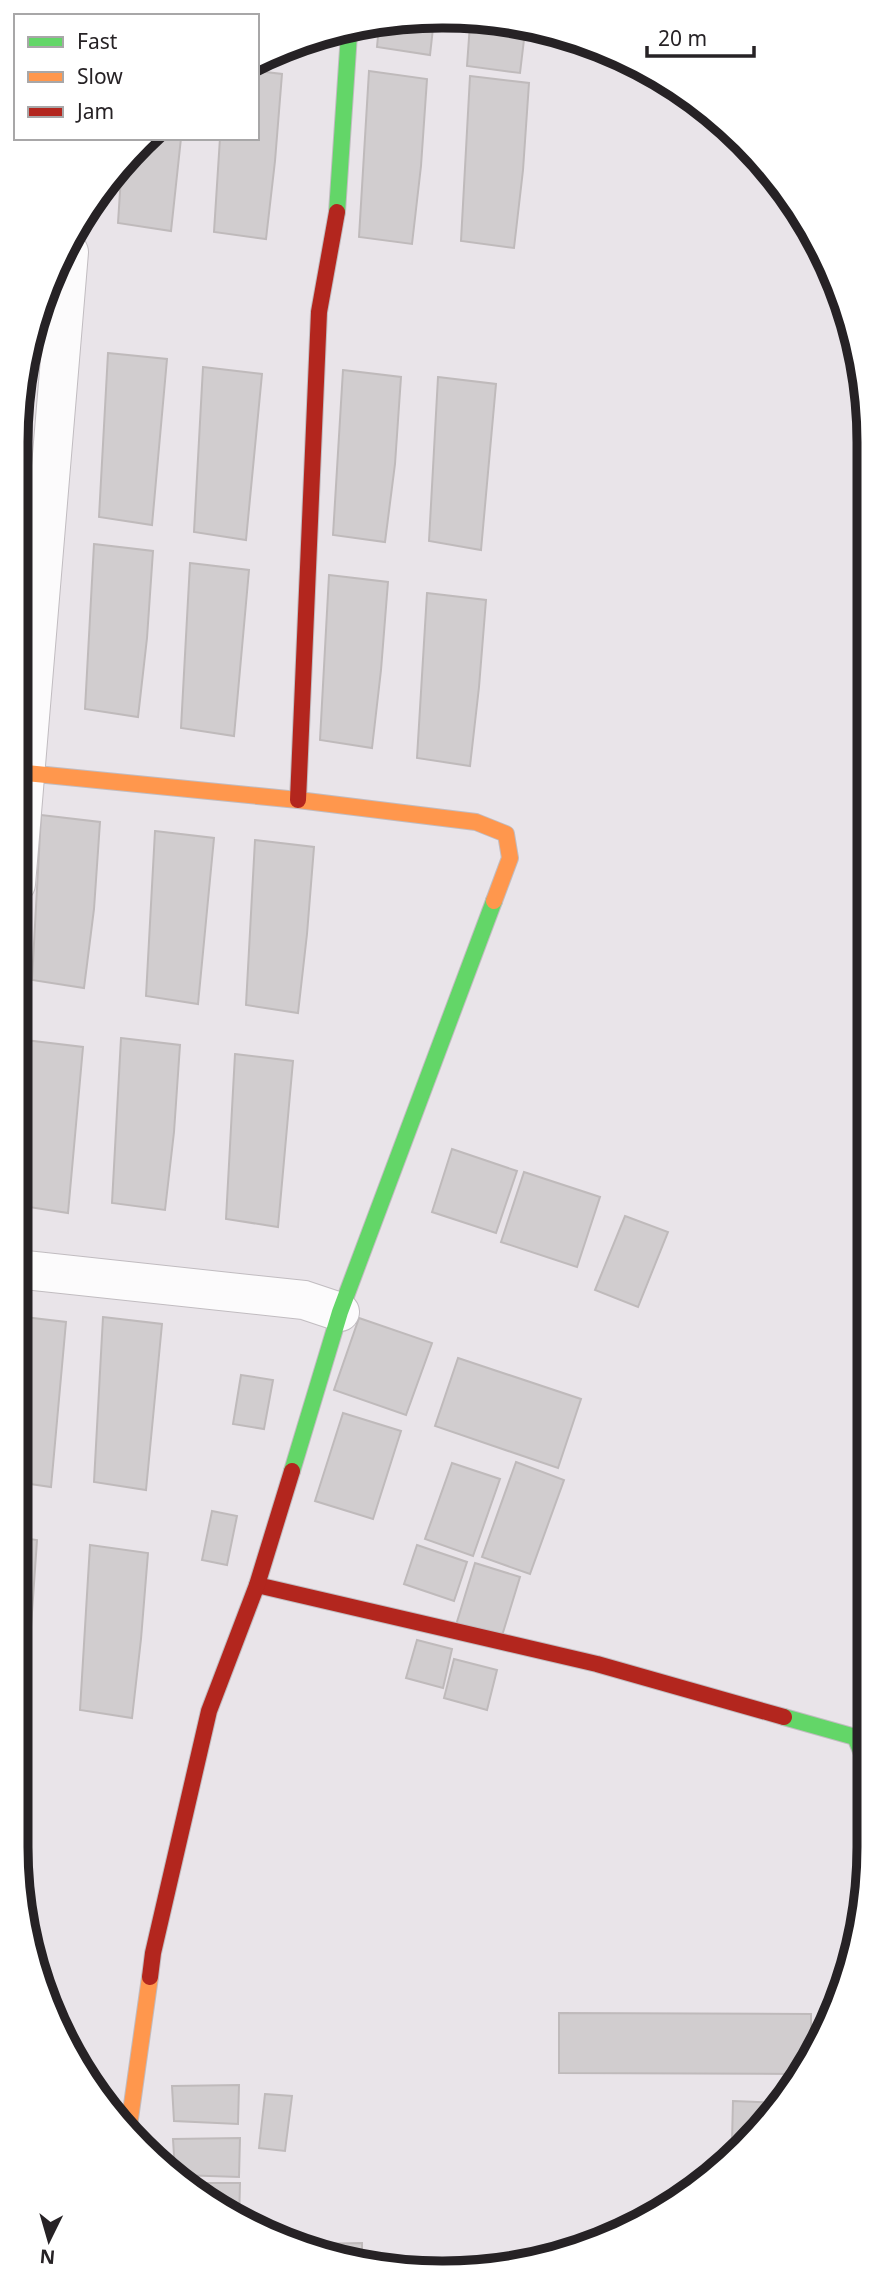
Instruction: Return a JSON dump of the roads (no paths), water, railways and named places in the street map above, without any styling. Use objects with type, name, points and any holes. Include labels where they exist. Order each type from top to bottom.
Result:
[{"type":"street","points":[[298,800],[319,312],[337,214],[349,39]]},
{"type":"street","points":[[28,687],[68,267]]},
{"type":"street","points":[[28,773],[298,800],[476,822],[506,834],[510,858],[340,1312],[257,1585],[209,1711],[153,1952],[130,2119]]},
{"type":"street","points":[[28,1270],[304,1300],[340,1312]]},
{"type":"street","points":[[257,1585],[597,1664],[855,1737],[857,1742]]}]
